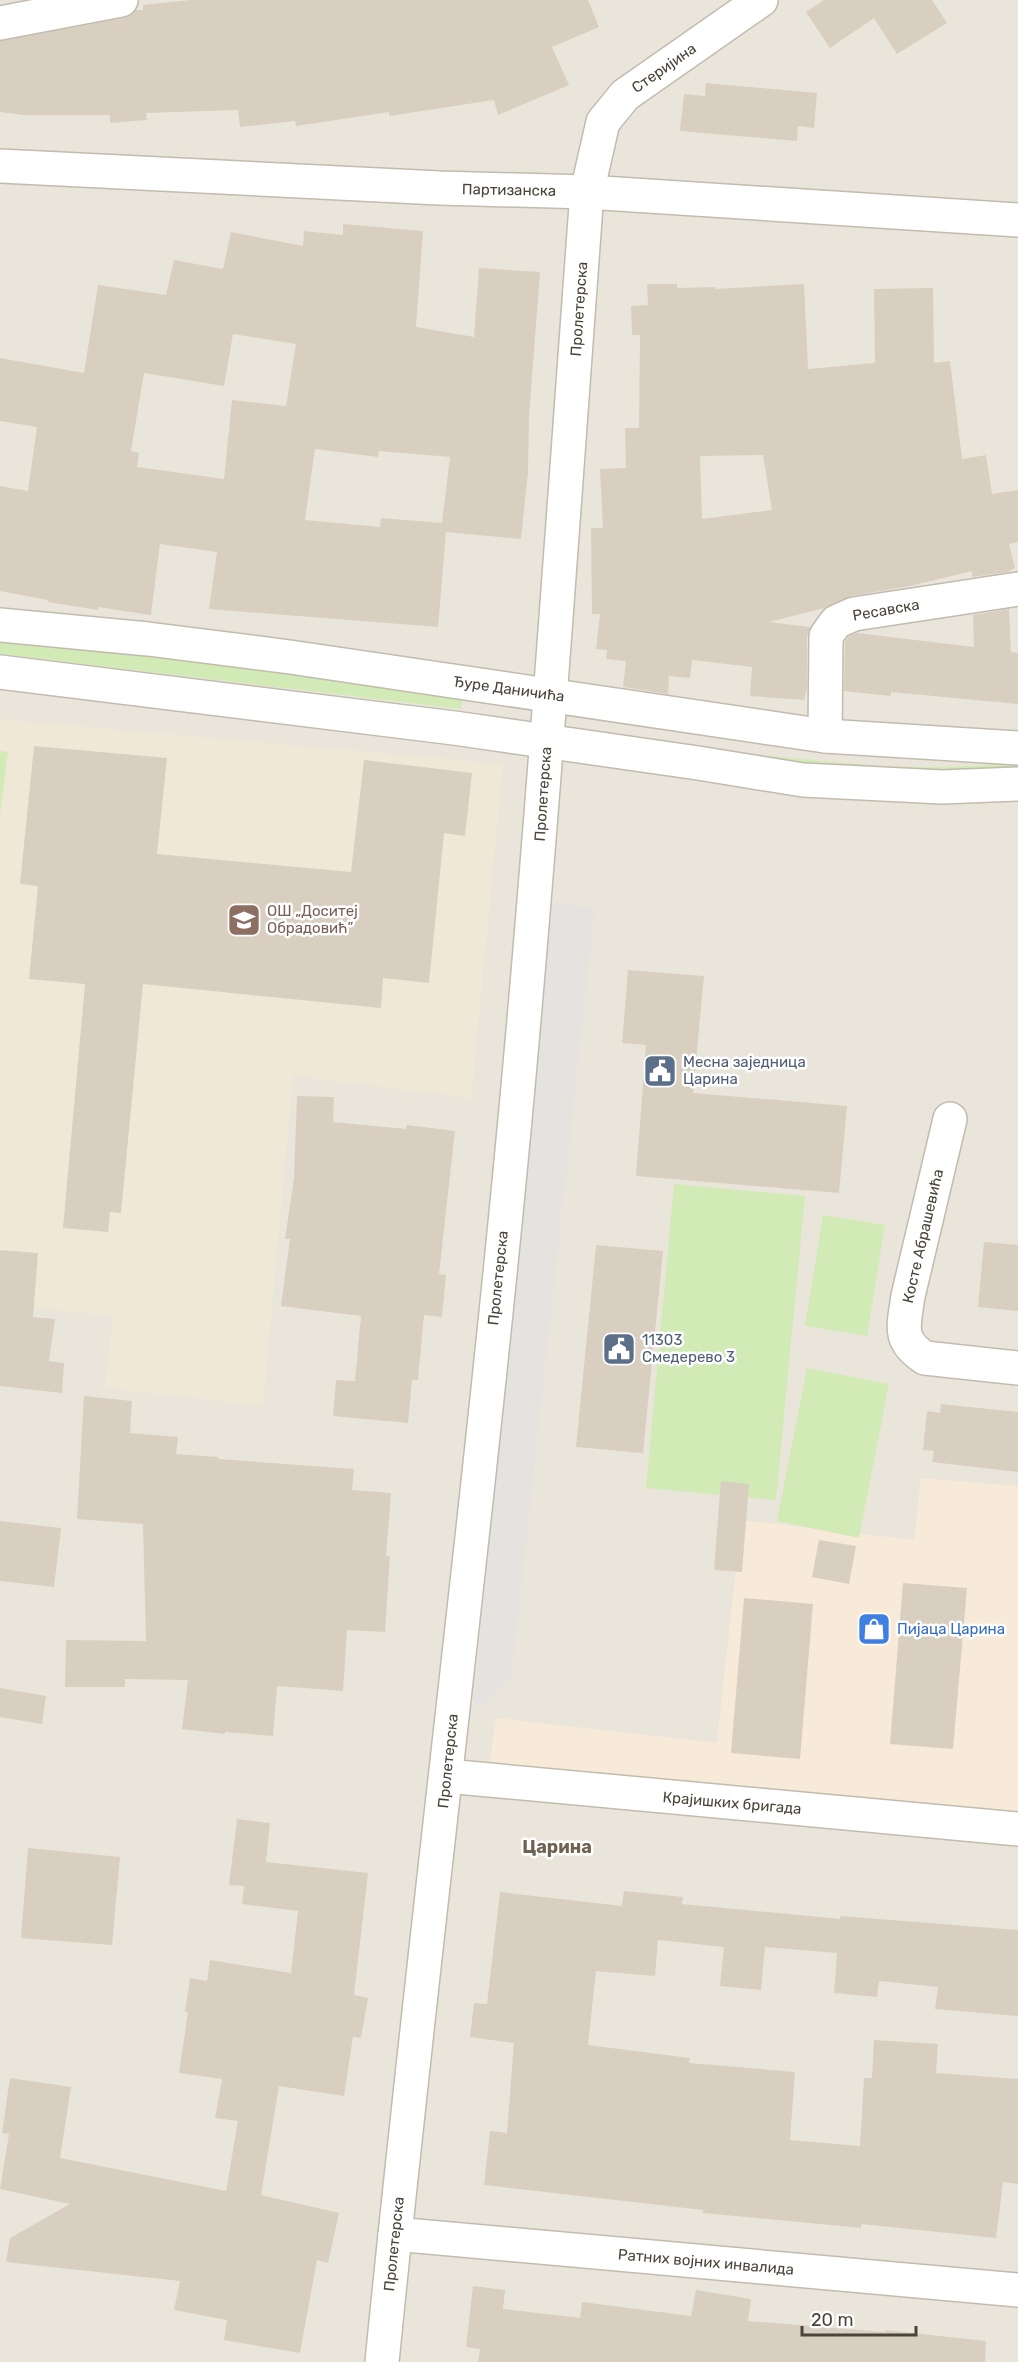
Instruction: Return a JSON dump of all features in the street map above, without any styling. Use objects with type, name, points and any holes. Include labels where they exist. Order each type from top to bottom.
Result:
[{"type":"street","points":[[0,24],[121,0]]},
{"type":"street","name":"Стеријина","points":[[587,192],[603,122],[625,95],[761,0]]},
{"type":"street","name":"Партизанска","points":[[0,166],[439,188],[587,192],[1018,220]]},
{"type":"street","name":"Пролетерска","points":[[382,2362],[518,1092],[551,694],[587,192]]},
{"type":"street","name":"Ресавска","points":[[825,736],[826,636],[836,622],[855,614],[1018,589]]},
{"type":"street","name":"Ђуре Даничића","points":[[0,625],[148,639],[551,694],[825,736],[1018,748]]},
{"type":"street","points":[[0,672],[547,742],[803,780],[942,787],[1018,784]]},
{"type":"street","name":"Косте Абрашевића","points":[[950,1119],[908,1296],[904,1323],[905,1341],[913,1351],[925,1358],[1018,1368]]},
{"type":"street","name":"Крајишких бригада","points":[[446,1776],[1018,1829]]},
{"type":"street","name":"Ратних војних инвалида","points":[[395,2234],[1018,2290]]},
{"type":"shaded area","points":[[0,0],[1018,0],[1018,2362],[0,2362]]},
{"type":"shaded area","name":"ОШ „Доситеј Обрадовић”","points":[[0,719],[503,764],[471,1098],[293,1076],[263,1406],[105,1388],[113,1316],[0,1304]]},
{"type":"shaded area","points":[[552,903],[595,908],[511,1682],[473,1710]]},
{"type":"shaded area","name":"Пијаца Царина","points":[[921,1478],[1018,1486],[1018,1821],[488,1774],[496,1718],[717,1743],[741,1520],[914,1540]]},
{"type":"green space","points":[[0,639],[462,694],[461,709],[0,654]]},
{"type":"green space","points":[[0,751],[8,752],[0,814]]},
{"type":"green space","points":[[755,754],[853,764],[918,767],[1016,762],[1016,774],[754,763]]},
{"type":"green space","points":[[674,1184],[805,1196],[776,1500],[646,1488]]},
{"type":"green space","points":[[823,1215],[885,1225],[867,1336],[805,1326]]},
{"type":"green space","points":[[807,1368],[889,1384],[859,1538],[777,1521]]},
{"type":"building","points":[[191,0],[588,0],[599,27],[552,47],[569,85],[498,115],[494,100],[389,116],[389,112],[296,126],[295,121],[240,127],[238,110],[146,113],[147,120],[110,123],[110,115],[24,115],[0,112],[0,41],[124,18],[136,10],[143,10],[143,5]]},
{"type":"building","points":[[824,0],[932,0],[947,23],[897,54],[874,18],[830,48],[806,12]]},
{"type":"building","points":[[706,83],[817,93],[814,128],[798,126],[797,141],[680,131],[684,94],[705,96]]},
{"type":"building","points":[[343,224],[423,231],[416,327],[474,337],[479,268],[540,272],[529,417],[528,472],[521,539],[446,532],[438,627],[209,609],[217,552],[160,544],[151,615],[98,607],[98,610],[0,591],[0,486],[28,491],[37,427],[0,421],[0,358],[84,373],[98,285],[166,295],[174,260],[223,269],[231,232],[303,246],[304,231],[343,235]],"holes":[[[233,334],[296,344],[286,406],[232,400],[224,479],[137,467],[139,453],[131,451],[144,373],[224,386]],[[315,449],[378,457],[379,451],[450,457],[442,523],[381,518],[380,527],[305,520]]]},
{"type":"building","points":[[647,284],[677,284],[677,288],[715,287],[715,289],[804,284],[808,369],[875,363],[874,289],[933,288],[934,363],[950,361],[962,459],[986,455],[992,494],[1018,490],[1018,542],[1009,544],[1015,568],[1008,572],[972,577],[972,571],[910,586],[851,596],[824,608],[769,622],[810,627],[807,636],[807,687],[804,700],[750,696],[752,667],[692,660],[690,678],[669,676],[668,694],[623,687],[626,661],[606,659],[607,650],[596,649],[600,614],[592,614],[591,528],[603,528],[600,469],[626,468],[625,428],[639,428],[640,335],[632,335],[631,306],[648,305]],"holes":[[[763,455],[772,510],[702,519],[700,456]]]},
{"type":"building","points":[[1009,609],[1011,652],[1018,653],[1018,704],[891,692],[891,696],[844,691],[845,642],[848,637],[857,633],[974,647],[973,615]]},
{"type":"building","points":[[34,746],[167,758],[157,854],[351,872],[364,760],[472,773],[465,836],[444,833],[429,983],[383,978],[381,1008],[143,984],[121,1213],[110,1212],[108,1232],[63,1228],[85,984],[29,979],[38,886],[20,884]]},
{"type":"building","name":"Месна заједница Царина","points":[[628,970],[704,976],[693,1093],[847,1106],[839,1193],[636,1176],[646,1045],[622,1043]]},
{"type":"building","points":[[297,1096],[334,1097],[333,1122],[406,1129],[407,1125],[455,1131],[439,1274],[446,1275],[442,1317],[424,1315],[418,1380],[412,1380],[408,1423],[333,1416],[336,1380],[355,1381],[361,1316],[281,1306],[290,1239],[285,1239],[294,1178]]},
{"type":"building","points":[[984,1242],[1018,1245],[1018,1311],[978,1307]]},
{"type":"building","name":"11303 Смедерево 3","points":[[596,1245],[663,1251],[643,1453],[576,1447]]},
{"type":"building","points":[[0,1250],[38,1253],[33,1317],[55,1319],[49,1361],[64,1363],[62,1393],[0,1386]]},
{"type":"building","points":[[84,1396],[132,1401],[130,1433],[178,1437],[176,1454],[354,1469],[352,1490],[391,1493],[386,1556],[390,1556],[385,1632],[347,1630],[343,1691],[277,1686],[273,1736],[182,1729],[188,1680],[125,1679],[125,1687],[65,1687],[66,1640],[146,1641],[143,1524],[77,1519]]},
{"type":"building","points":[[941,1404],[1018,1412],[1018,1472],[932,1462],[934,1451],[923,1450],[927,1411],[940,1413]]},
{"type":"building","points":[[721,1481],[749,1484],[742,1572],[714,1570]]},
{"type":"building","points":[[0,1521],[61,1528],[54,1587],[0,1581]]},
{"type":"building","points":[[819,1540],[856,1546],[849,1584],[812,1577]]},
{"type":"building","points":[[903,1583],[967,1588],[953,1749],[890,1744]]},
{"type":"building","points":[[744,1598],[813,1604],[800,1759],[731,1753]]},
{"type":"building","points":[[0,1688],[46,1696],[42,1724],[0,1717]]},
{"type":"building","points":[[237,1819],[270,1823],[266,1862],[368,1873],[354,1995],[368,1998],[361,2038],[353,2037],[344,2096],[279,2086],[261,2195],[339,2213],[328,2263],[317,2260],[300,2353],[224,2340],[227,2320],[174,2310],[180,2281],[6,2262],[10,2238],[70,2204],[0,2189],[9,2134],[2,2133],[10,2078],[71,2087],[60,2158],[226,2191],[238,2121],[215,2118],[222,2079],[179,2073],[188,2012],[185,2012],[190,1978],[207,1981],[210,1960],[291,1973],[298,1911],[242,1904],[244,1886],[229,1885]]},
{"type":"building","points":[[28,1848],[120,1857],[112,1945],[21,1938]]},
{"type":"building","points":[[624,1891],[683,1897],[682,1904],[840,1919],[840,1916],[1018,1930],[1018,2016],[935,2009],[938,1987],[879,1981],[877,1997],[834,1993],[837,1953],[765,1947],[761,1990],[720,1986],[724,1947],[658,1940],[655,1976],[596,1971],[588,2045],[690,2058],[689,2063],[795,2072],[790,2140],[860,2146],[864,2078],[872,2078],[874,2040],[938,2044],[936,2073],[1018,2079],[1018,2184],[1003,2182],[996,2238],[861,2224],[861,2228],[703,2213],[703,2210],[484,2185],[490,2131],[507,2133],[514,2043],[470,2037],[474,2003],[487,2004],[500,1892],[622,1906]]},
{"type":"building","points":[[473,2286],[505,2290],[503,2309],[580,2318],[582,2302],[691,2316],[696,2290],[751,2299],[748,2321],[885,2332],[885,2330],[986,2341],[985,2362],[478,2362],[480,2349],[466,2347]]},
{"type":"place","name":"ОШ „Доситеј Обрадовић”","points":[[244,920]]},
{"type":"place","name":"Месна заједница Царина","points":[[660,1071]]},
{"type":"place","name":"11303 Смедерево 3","points":[[619,1349]]},
{"type":"place","name":"Пијаца Царина","points":[[874,1629]]},
{"type":"district","name":"Царина","points":[[557,1847]]}]
